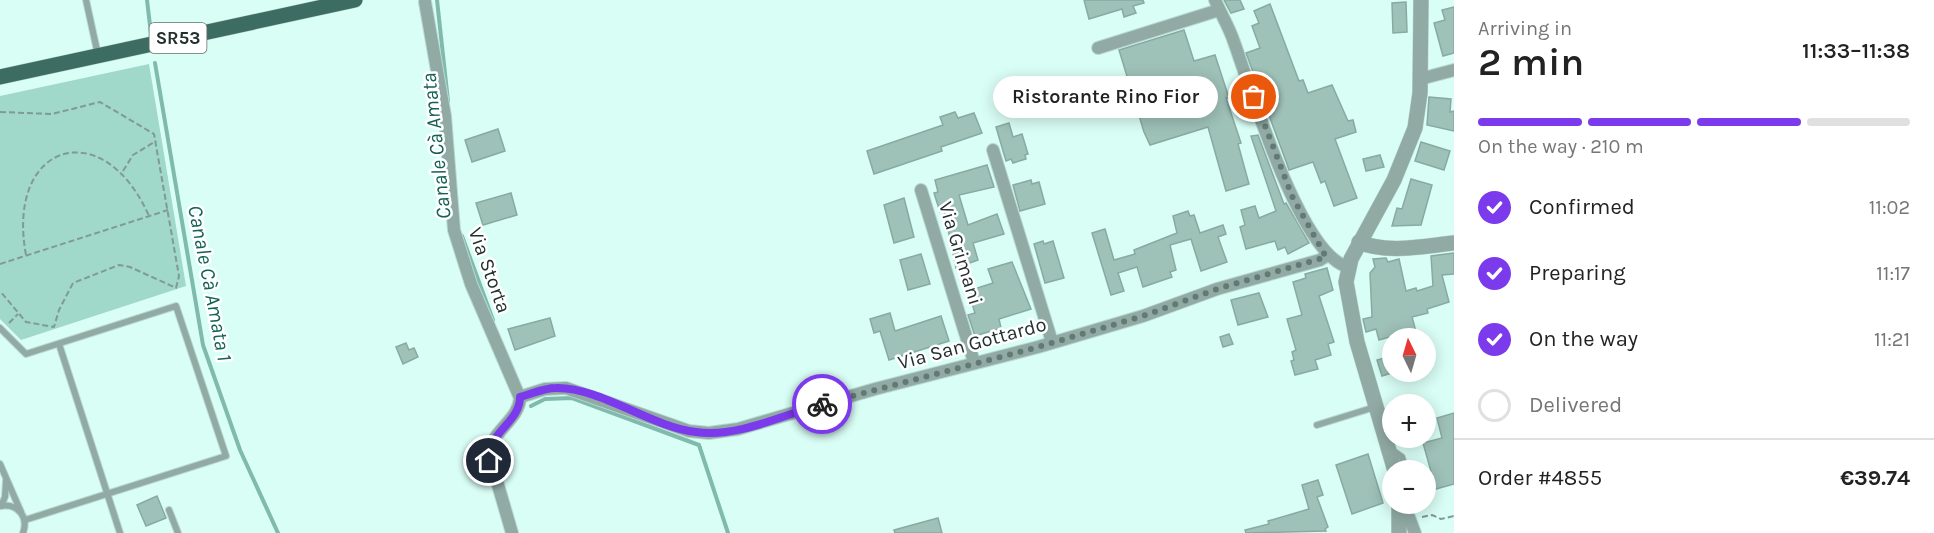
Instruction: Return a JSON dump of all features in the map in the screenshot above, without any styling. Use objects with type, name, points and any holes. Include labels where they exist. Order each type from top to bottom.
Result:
[{"type":"main road","name":"SR53","points":[[0,77],[313,4],[355,0]]},
{"type":"street","points":[[1382,426],[1348,306],[1346,287],[1348,267],[1359,242],[1394,180],[1411,138],[1418,108],[1421,0]]},
{"type":"street","name":"Via Storta","points":[[425,2],[445,116],[454,230],[471,284],[520,397]]},
{"type":"street","points":[[1098,48],[1217,5],[1231,34],[1292,196],[1316,240],[1328,255],[1348,267]]},
{"type":"street","points":[[1420,79],[1454,70]]},
{"type":"street","points":[[993,150],[1052,342]]},
{"type":"street","name":"Via Grimani","points":[[921,190],[974,362]]},
{"type":"street","points":[[1359,242],[1372,246],[1400,248],[1454,243]]},
{"type":"street","name":"Via San Gottardo","points":[[520,397],[549,388],[566,388],[681,429],[715,433],[748,426],[1143,316],[1217,289],[1320,260],[1328,255]]},
{"type":"street","points":[[512,533],[489,454],[494,439],[519,406],[520,397]]},
{"type":"street","points":[[1399,533],[1404,514]]},
{"type":"lane","points":[[86,0],[98,55]]},
{"type":"lane","points":[[1,329],[26,354],[176,306],[226,456],[25,522]]},
{"type":"lane","points":[[60,344],[120,533]]},
{"type":"lane","points":[[1317,425],[1376,406]]},
{"type":"lane","points":[[1389,448],[1403,460]]},
{"type":"lane","points":[[1,463],[29,533]]},
{"type":"lane","points":[[7,480],[5,497],[0,506],[12,506],[21,512]]},
{"type":"lane","points":[[169,510],[178,533]]},
{"type":"lane","points":[[23,533],[25,522]]},
{"type":"path","points":[[0,112],[39,115],[100,102],[154,134],[178,261],[176,288],[130,267],[118,266],[73,283],[59,310],[54,327],[26,322],[0,291]]},
{"type":"path","points":[[122,172],[133,155],[156,141]]},
{"type":"path","points":[[26,255],[22,235],[23,206],[28,190],[43,165],[67,153],[99,156],[122,172],[135,188],[149,216]]},
{"type":"path","points":[[0,264],[168,210]]},
{"type":"path","points":[[1,329],[18,314]]},
{"type":"path","points":[[1432,514],[1441,519],[1454,516]]},
{"type":"green space","points":[[149,64],[186,286],[21,340],[0,319],[0,96]]},
{"type":"building","points":[[1084,0],[1143,0],[1144,3],[1133,6],[1136,13],[1124,17],[1122,9],[1089,19]]},
{"type":"building","points":[[1224,0],[1240,0],[1244,9],[1231,13]]},
{"type":"building","points":[[1406,2],[1407,32],[1393,33],[1392,3]]},
{"type":"building","points":[[1270,4],[1299,81],[1303,80],[1308,93],[1332,85],[1348,121],[1353,120],[1356,132],[1335,139],[1357,198],[1334,206],[1325,181],[1321,183],[1313,162],[1289,170],[1246,53],[1260,48],[1252,26],[1259,23],[1254,11]]},
{"type":"building","points":[[1454,7],[1454,53],[1443,56],[1434,23],[1445,20],[1442,10]]},
{"type":"building","points":[[1184,30],[1194,61],[1215,55],[1241,143],[1238,144],[1249,184],[1226,191],[1208,127],[1150,145],[1144,132],[1119,50]]},
{"type":"building","points":[[1429,97],[1451,99],[1450,112],[1454,111],[1454,131],[1427,125]]},
{"type":"building","points":[[955,112],[958,118],[974,113],[982,133],[941,147],[942,151],[874,174],[867,151],[943,125],[940,117]]},
{"type":"building","points":[[1009,123],[1013,137],[1022,134],[1028,154],[1025,155],[1026,159],[1013,163],[1011,159],[1006,161],[996,127]]},
{"type":"building","points":[[498,129],[505,151],[472,162],[465,140]]},
{"type":"building","points":[[1258,135],[1284,204],[1286,203],[1309,243],[1288,254],[1285,247],[1278,250],[1275,241],[1246,249],[1240,227],[1245,225],[1241,210],[1255,206],[1259,218],[1276,211],[1251,136]]},
{"type":"building","points":[[1421,142],[1450,151],[1444,170],[1415,161]]},
{"type":"building","points":[[1380,155],[1384,167],[1366,171],[1363,159]]},
{"type":"building","points":[[987,165],[994,187],[959,195],[968,225],[997,214],[1004,234],[973,243],[978,260],[956,268],[944,210],[940,212],[934,193],[938,192],[935,180]]},
{"type":"building","points":[[1411,179],[1432,185],[1421,225],[1392,226],[1397,208],[1402,209]]},
{"type":"building","points":[[1031,180],[1032,184],[1039,182],[1045,204],[1020,211],[1013,185]]},
{"type":"building","points":[[511,193],[517,215],[483,225],[476,203]]},
{"type":"building","points":[[904,198],[914,237],[894,243],[884,205]]},
{"type":"building","points":[[1188,211],[1190,216],[1194,215],[1200,233],[1223,225],[1226,234],[1218,237],[1227,262],[1201,271],[1191,239],[1170,245],[1176,270],[1170,272],[1172,277],[1143,287],[1137,267],[1118,273],[1124,291],[1111,295],[1092,233],[1105,229],[1114,260],[1135,254],[1134,250],[1177,233],[1173,216]]},
{"type":"building","points":[[1043,241],[1044,244],[1053,241],[1064,278],[1045,283],[1034,244]]},
{"type":"building","points":[[1454,253],[1454,274],[1442,275],[1449,302],[1427,309],[1428,313],[1412,317],[1415,328],[1382,328],[1382,339],[1379,340],[1376,329],[1366,332],[1363,319],[1372,317],[1370,273],[1375,267],[1373,259],[1386,258],[1388,262],[1399,259],[1406,291],[1416,288],[1417,291],[1433,286],[1431,256]]},
{"type":"building","points":[[921,254],[930,284],[908,290],[900,260]]},
{"type":"building","points":[[1012,262],[1031,309],[999,319],[1001,328],[975,336],[968,315],[975,313],[968,291],[993,283],[988,269]]},
{"type":"building","points":[[1327,268],[1333,290],[1319,296],[1334,342],[1328,344],[1331,355],[1315,360],[1318,369],[1295,375],[1291,361],[1294,360],[1292,352],[1296,350],[1287,319],[1302,315],[1293,282],[1306,278],[1305,274]]},
{"type":"building","points":[[1259,293],[1268,317],[1238,325],[1231,300]]},
{"type":"building","points":[[890,313],[895,331],[941,316],[949,341],[889,360],[880,331],[874,333],[870,319]]},
{"type":"building","points":[[550,318],[555,336],[515,350],[508,329]]},
{"type":"building","points":[[1229,334],[1233,344],[1223,347],[1220,337]]},
{"type":"building","points":[[406,343],[409,350],[414,348],[418,357],[403,364],[396,347]]},
{"type":"building","points":[[1382,359],[1382,376],[1377,360]]},
{"type":"building","points":[[1454,413],[1454,484],[1436,489],[1436,460],[1428,460],[1424,448],[1436,448],[1436,440],[1442,438],[1437,418]]},
{"type":"building","points":[[1368,454],[1382,503],[1352,514],[1336,465]]},
{"type":"building","points":[[1318,480],[1323,495],[1317,497],[1328,527],[1326,531],[1246,533],[1245,530],[1269,524],[1268,521],[1309,509],[1302,485]]},
{"type":"building","points":[[157,496],[166,518],[146,526],[137,505]]},
{"type":"building","points":[[938,518],[942,533],[895,533],[894,530]]},
{"type":"waterway","name":"Canale Cà Amata 1","points":[[147,0],[151,34]]},
{"type":"waterway","name":"Canale Cà Amata","points":[[437,0],[448,101]]},
{"type":"waterway","name":"Canale Cà Amata 1","points":[[155,63],[203,345],[240,450],[278,533]]},
{"type":"waterway","name":"Canale Cà Amata","points":[[462,236],[493,320]]},
{"type":"waterway","name":"Canale Cà Amata","points":[[531,406],[545,399],[572,398],[699,445],[728,533]]},
{"type":"way so far","points":[[822,404],[1038,347],[1143,316],[1217,289],[1326,257],[1328,255],[1306,225],[1292,196],[1254,97]]},
{"type":"place","name":"Ristorante Rino Fior","points":[[1254,97]]},
{"type":"route","points":[[489,461],[490,444],[519,406],[520,397],[549,388],[574,390],[674,427],[702,433],[715,433],[748,426],[822,404]]}]
